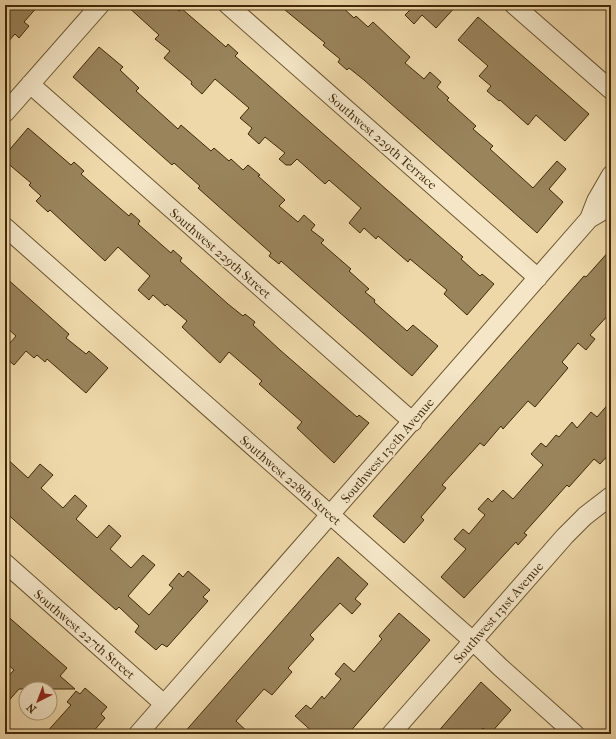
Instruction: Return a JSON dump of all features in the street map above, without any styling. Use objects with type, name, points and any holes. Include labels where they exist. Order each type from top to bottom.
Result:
[{"type":"street","points":[[5,113],[100,5]]},
{"type":"street","name":"Southwest 229th Terrace","points":[[228,5],[538,278]]},
{"type":"street","points":[[514,5],[611,90]]},
{"type":"street","name":"Southwest 229th Street","points":[[30,84],[412,422]]},
{"type":"street","name":"Southwest 130th Avenue","points":[[138,734],[588,219],[596,201],[611,175]]},
{"type":"street","name":"Southwest 130th Avenue","points":[[588,219],[611,206]]},
{"type":"street","name":"Southwest 228th Street","points":[[5,227],[473,641],[575,734]]},
{"type":"street","name":"Southwest 131st Avenue","points":[[391,734],[575,525],[611,496]]},
{"type":"street","name":"Southwest 227th Street","points":[[5,563],[164,704]]},
{"type":"building","points":[[5,5],[39,5],[24,22],[29,26],[19,38],[15,34],[5,45]]},
{"type":"building","points":[[126,5],[172,5],[179,11],[182,9],[226,47],[228,44],[238,53],[235,56],[463,257],[461,259],[480,276],[482,274],[494,284],[467,315],[444,294],[447,290],[410,259],[408,262],[378,236],[376,239],[364,228],[360,233],[349,223],[361,208],[329,180],[325,184],[297,159],[291,165],[286,165],[279,159],[285,153],[265,137],[259,144],[248,134],[252,128],[240,118],[249,108],[215,79],[202,94],[191,84],[192,82],[164,58],[170,51],[155,39],[159,35]]},
{"type":"building","points":[[279,5],[327,5],[333,10],[337,5],[340,5],[354,18],[356,16],[368,27],[373,22],[410,57],[405,63],[424,79],[430,72],[441,82],[437,87],[449,98],[447,100],[476,126],[473,129],[493,146],[490,149],[533,188],[557,161],[566,169],[549,189],[563,202],[537,233],[364,80],[349,68],[347,70],[338,62],[340,59],[323,45],[325,43]]},
{"type":"building","points":[[411,5],[457,5],[436,28],[422,15],[414,24],[405,15],[413,7]]},
{"type":"building","points":[[478,17],[589,114],[565,141],[536,115],[528,125],[500,100],[499,101],[487,91],[491,86],[479,76],[488,66],[458,40]]},
{"type":"building","points":[[99,47],[123,67],[120,70],[139,88],[136,91],[178,129],[181,125],[211,151],[214,148],[229,161],[231,159],[243,170],[248,165],[260,175],[258,176],[285,200],[279,206],[298,222],[304,215],[315,225],[311,230],[324,240],[321,243],[351,269],[349,271],[369,289],[365,292],[375,300],[374,302],[407,331],[413,325],[438,346],[412,376],[281,261],[279,264],[269,256],[271,253],[198,188],[200,186],[174,163],[172,165],[73,77]]},
{"type":"building","points":[[28,128],[71,165],[74,162],[84,171],[81,174],[129,216],[131,213],[140,221],[138,224],[171,253],[173,250],[182,258],[180,261],[228,304],[243,316],[245,314],[255,322],[253,325],[357,417],[359,415],[369,423],[334,463],[297,428],[302,422],[259,384],[262,381],[229,352],[220,363],[182,327],[187,321],[167,304],[165,306],[153,295],[149,300],[138,290],[150,276],[118,247],[105,261],[50,210],[48,212],[36,201],[41,196],[29,185],[31,183],[5,161],[5,155]]},
{"type":"building","points":[[611,249],[611,312],[590,335],[595,339],[586,350],[578,343],[562,362],[568,368],[535,407],[528,401],[503,429],[501,426],[484,446],[480,443],[442,485],[446,488],[421,517],[424,520],[404,543],[373,516],[584,276],[586,277]]},
{"type":"building","points":[[5,277],[69,334],[66,338],[86,354],[89,351],[108,368],[86,393],[47,359],[45,362],[37,355],[34,358],[26,351],[14,365],[5,357],[5,349],[16,336],[5,326]]},
{"type":"building","points":[[611,401],[611,452],[600,464],[594,459],[569,487],[567,485],[524,533],[527,535],[518,545],[516,542],[464,598],[441,577],[466,549],[454,539],[463,529],[469,534],[485,515],[478,509],[488,498],[492,502],[503,490],[513,499],[543,465],[531,454],[541,443],[546,447],[556,435],[559,437],[572,422],[577,428],[591,412],[597,417]]},
{"type":"building","points":[[5,457],[28,478],[40,464],[53,475],[41,488],[63,508],[75,495],[87,506],[76,519],[97,538],[109,525],[121,536],[110,549],[131,568],[143,555],[155,565],[128,596],[149,615],[173,588],[169,585],[179,573],[183,577],[188,571],[210,590],[203,597],[208,601],[167,647],[162,644],[156,650],[135,632],[139,626],[119,607],[116,610],[5,512]]},
{"type":"building","points":[[338,557],[368,584],[355,599],[361,604],[352,614],[340,603],[310,635],[314,639],[288,668],[292,672],[272,695],[264,689],[236,721],[250,734],[183,734]]},
{"type":"building","points":[[399,613],[430,640],[348,734],[315,734],[295,716],[306,705],[311,709],[322,696],[324,699],[341,679],[335,674],[344,663],[354,672],[382,639],[379,636]]},
{"type":"building","points":[[5,614],[67,668],[60,676],[75,689],[58,689],[58,681],[18,681],[18,690],[5,705],[5,680],[14,670],[5,662]]},
{"type":"building","points":[[481,682],[511,710],[490,734],[483,728],[477,734],[436,734]]},
{"type":"building","points":[[85,688],[107,707],[101,714],[105,718],[91,734],[45,734],[71,705],[67,702],[76,691],[80,694]]}]
